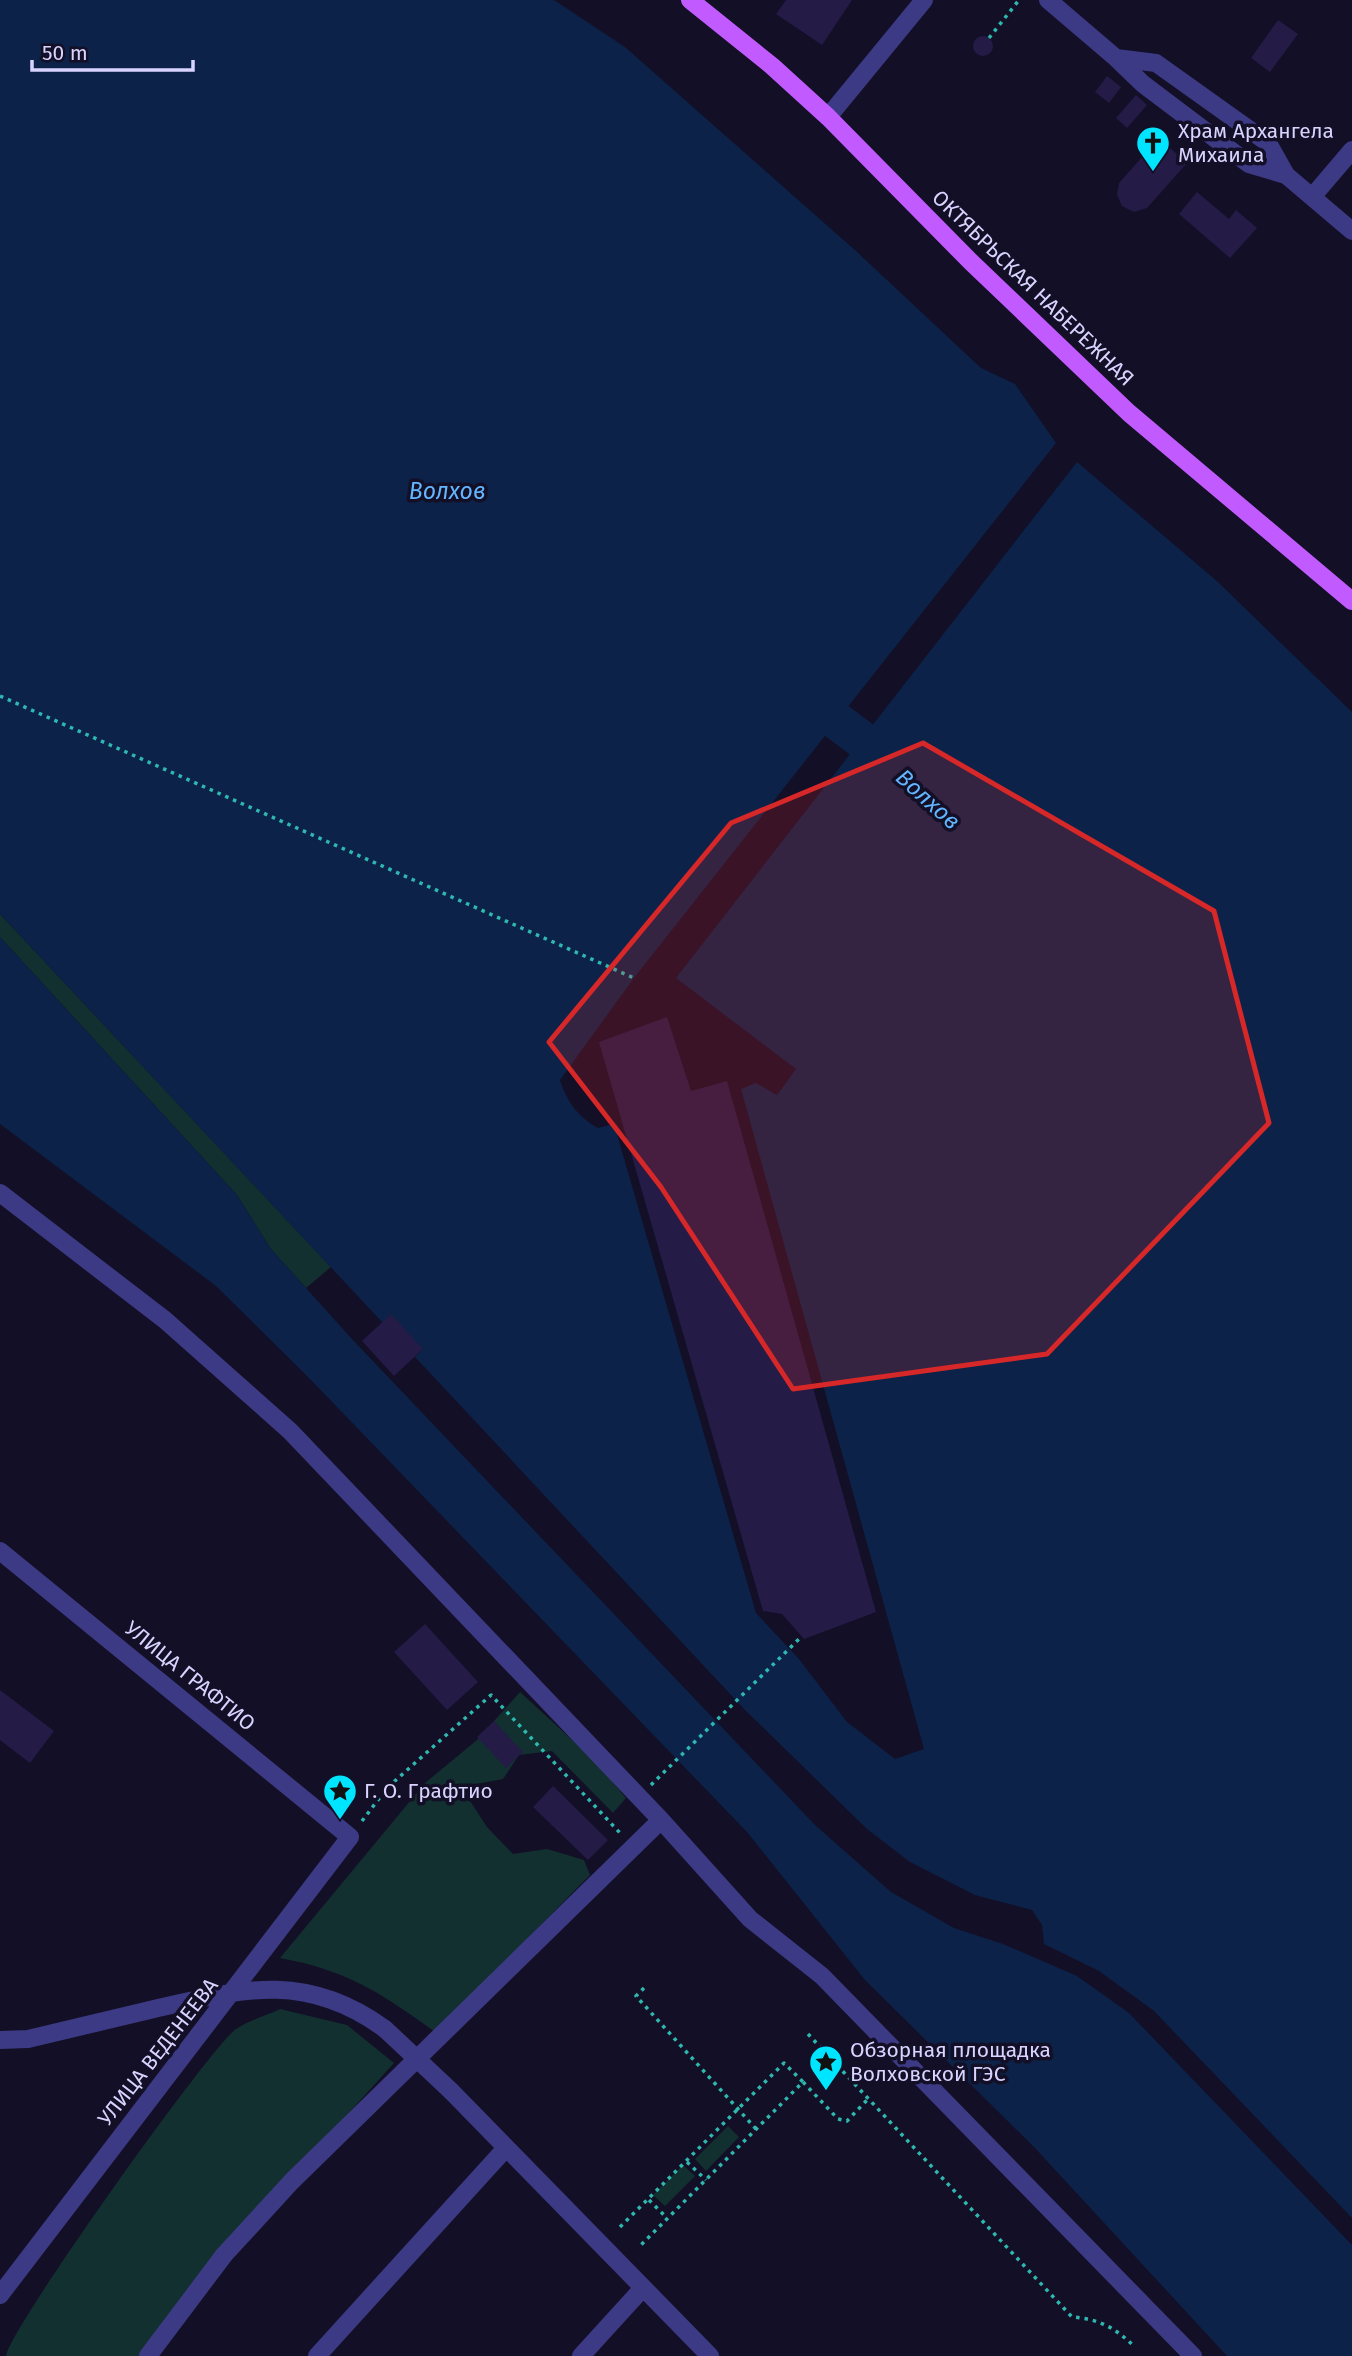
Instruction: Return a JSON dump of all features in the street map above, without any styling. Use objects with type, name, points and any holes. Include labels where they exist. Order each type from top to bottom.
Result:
[{"type":"main road","name":"ОКТЯБРЬСКАЯ НАБЕРЕЖНАЯ","points":[[690,0],[772,66],[828,117],[971,262],[1129,413],[1352,601]]},
{"type":"street","points":[[828,117],[924,0]]},
{"type":"street","points":[[1048,0],[1143,84],[1249,164],[1286,175]]},
{"type":"street","points":[[1116,58],[1156,63],[1268,143],[1286,175],[1352,231]]},
{"type":"street","points":[[1312,197],[1352,150]]},
{"type":"street","points":[[0,1193],[165,1320],[290,1431],[661,1820],[750,1919],[832,1986],[1192,2356]]},
{"type":"street","name":"УЛИЦА ГРАФТИО","points":[[0,1551],[350,1837]]},
{"type":"street","points":[[148,2356],[224,2255],[292,2181],[661,1820]]},
{"type":"street","name":"УЛИЦА ВЕДЕНЕЕВА","points":[[0,2295],[350,1837]]},
{"type":"street","points":[[0,2040],[28,2039],[234,1991],[281,1989],[320,1996],[356,2008],[385,2029],[451,2091],[710,2356]]},
{"type":"street","points":[[317,2356],[506,2148]]},
{"type":"street","points":[[581,2356],[643,2288]]},
{"type":"path","points":[[989,38],[1018,0]]},
{"type":"path","points":[[0,696],[634,978]]},
{"type":"path","points":[[639,1797],[802,1636]]},
{"type":"path","points":[[350,1837],[387,1788],[491,1695],[634,1847]]},
{"type":"path","points":[[644,1988],[636,1996],[756,2129]]},
{"type":"path","points":[[808,2034],[1072,2317],[1092,2319],[1114,2327],[1135,2347]]},
{"type":"path","points":[[620,2227],[784,2063],[838,2119],[847,2121],[868,2099]]},
{"type":"path","points":[[639,2247],[803,2082]]},
{"type":"path","points":[[687,2161],[706,2180]]},
{"type":"path","points":[[648,2199],[667,2218]]},
{"type":"highlighted area","points":[[923,743],[1214,911],[1269,1123],[1047,1354],[793,1389],[661,1187],[549,1042],[731,823]]},
{"type":"green space","points":[[0,914],[331,1267],[306,1288],[270,1248],[237,1195],[0,937]]},
{"type":"green space","points":[[520,1692],[594,1760],[626,1798],[613,1813],[552,1751],[519,1755],[503,1779],[461,1787],[487,1827],[513,1854],[547,1849],[584,1860],[590,1875],[435,2032],[380,1995],[344,1976],[280,1958],[425,1783],[477,1740]]},
{"type":"green space","points":[[280,2009],[347,2025],[394,2063],[252,2220],[143,2356],[6,2356],[15,2336],[73,2246],[189,2084],[236,2029]]},
{"type":"green space","points":[[728,2126],[739,2137],[706,2171],[695,2159]]},
{"type":"green space","points":[[683,2165],[695,2176],[665,2206],[653,2195]]},
{"type":"water","name":"Волхов","points":[[0,0],[554,0],[625,47],[856,251],[981,368],[1015,384],[1056,443],[634,978],[560,1080],[570,1102],[585,1119],[598,1128],[614,1124],[756,1613],[799,1659],[847,1722],[895,1759],[924,1749],[741,1089],[756,1083],[777,1095],[796,1069],[676,978],[1077,462],[1218,582],[1352,712],[1352,2218],[1154,2011],[1099,1971],[1044,1944],[1042,1925],[1032,1910],[975,1895],[910,1862],[867,1829],[746,1711],[415,1357],[423,1349],[382,1322],[0,914]]},
{"type":"water","points":[[0,937],[237,1195],[270,1248],[351,1338],[815,1825],[891,1892],[954,1928],[1003,1944],[1077,1976],[1129,2013],[1352,2245],[1352,2356],[1227,2356],[1034,2147],[865,1980],[747,1832],[309,1378],[216,1286],[0,1124]]},
{"type":"building","points":[[786,0],[852,0],[822,45],[776,14]]},
{"type":"building","points":[[1278,20],[1298,34],[1270,72],[1251,58]]},
{"type":"building","points":[[979,36],[987,36],[993,46],[987,56],[979,56],[973,50],[973,42]]},
{"type":"building","points":[[1107,76],[1121,87],[1109,103],[1095,92]]},
{"type":"building","points":[[1136,95],[1147,105],[1127,128],[1116,118]]},
{"type":"building","name":"Храм Архангела Михаила","points":[[1159,138],[1187,163],[1147,208],[1134,212],[1122,206],[1117,195],[1119,183]]},
{"type":"building","points":[[1197,192],[1229,219],[1236,210],[1257,228],[1230,258],[1179,214]]},
{"type":"building","points":[[667,1017],[691,1091],[727,1081],[876,1612],[804,1639],[782,1614],[763,1611],[599,1042]]},
{"type":"building","points":[[391,1314],[423,1349],[394,1376],[362,1341]]},
{"type":"building","points":[[425,1624],[478,1682],[447,1710],[394,1652]]},
{"type":"building","points":[[0,1690],[54,1731],[30,1763],[0,1740]]},
{"type":"building","points":[[494,1721],[523,1752],[506,1768],[477,1737]]},
{"type":"building","points":[[553,1786],[608,1840],[588,1860],[533,1807]]},
{"type":"waterway","name":"Волхов","points":[[795,690],[869,745],[901,775]]},
{"type":"place","name":"Храм Архангела Михаила","points":[[1153,173]]},
{"type":"place","name":"Г. О. Графтио","points":[[340,1821]]},
{"type":"place","name":"Обзорная площадка Волховской ГЭС","points":[[826,2092]]}]
